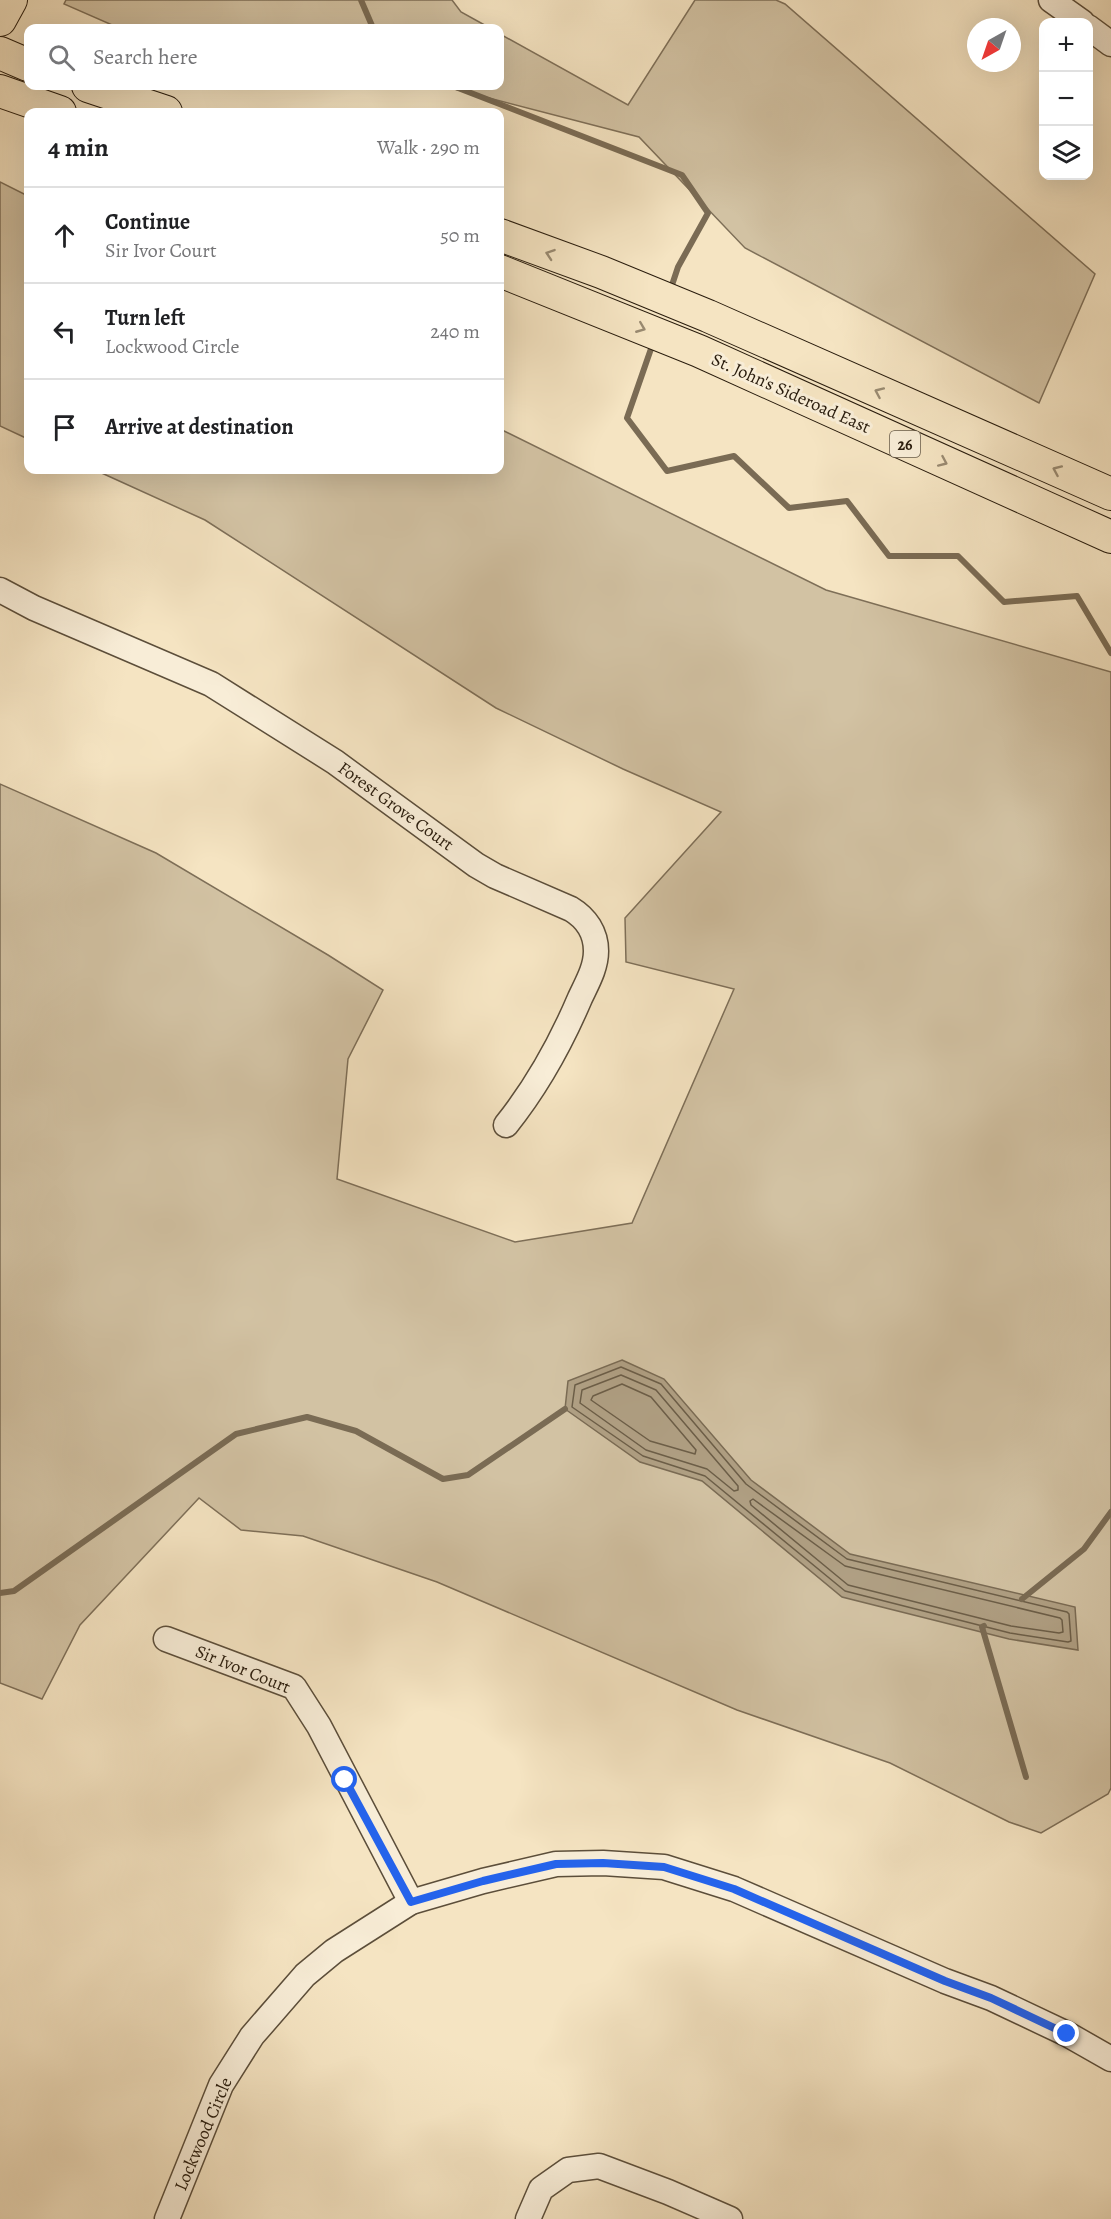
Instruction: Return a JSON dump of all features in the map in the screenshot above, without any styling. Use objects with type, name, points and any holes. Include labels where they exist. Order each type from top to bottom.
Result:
[{"type":"main road","points":[[0,20],[11,0]]},
{"type":"main road","points":[[0,53],[24,63]]},
{"type":"main road","points":[[100,90],[154,108]]},
{"type":"main road","points":[[0,91],[49,108]]},
{"type":"main road","name":"St. John's Sideroad East","points":[[504,236],[601,272],[708,316],[1111,494]]},
{"type":"main road","name":"St. John's Sideroad East","points":[[504,273],[699,351],[1111,537]]},
{"type":"street","points":[[1093,30],[1111,44]]},
{"type":"street","name":"Forest Grove Court","points":[[0,590],[34,608],[211,684],[335,762],[476,865],[495,876],[571,909],[581,917],[589,927],[595,942],[594,967],[560,1044],[531,1093],[506,1125]]},
{"type":"street","name":"Sir Ivor Court","points":[[166,1639],[294,1687],[319,1726],[411,1902]]},
{"type":"street","name":"Lockwood Circle","points":[[167,2219],[221,2085],[252,2036],[305,1975],[334,1951],[411,1902],[483,1881],[556,1864],[603,1863],[664,1867],[734,1889],[945,1981],[991,1998],[1067,2034],[1111,2059]]},
{"type":"street","points":[[528,2219],[541,2189],[568,2170],[599,2166],[730,2219]]},
{"type":"shaded area","points":[[66,0],[452,0],[461,12],[483,24],[110,24],[64,4]]},
{"type":"shaded area","points":[[695,0],[776,0],[785,4],[1095,274],[1039,403],[745,248],[639,137],[458,90],[504,90],[504,36],[628,105]]},
{"type":"shaded area","points":[[0,182],[24,194],[24,437],[0,426]]},
{"type":"shaded area","points":[[504,431],[826,590],[1111,672],[1111,1788],[1108,1794],[1041,1833],[1009,1822],[890,1763],[737,1710],[437,1582],[303,1536],[241,1530],[199,1498],[80,1625],[42,1699],[0,1683],[0,784],[156,853],[383,990],[348,1059],[337,1179],[515,1242],[632,1223],[734,989],[626,962],[625,918],[721,812],[623,769],[496,708],[205,520],[104,474],[504,474]]},
{"type":"water","points":[[622,1360],[664,1379],[751,1480],[850,1554],[1075,1607],[1078,1650],[1009,1639],[842,1597],[702,1481],[640,1462],[565,1409],[568,1381]]},
{"type":"waterway","points":[[361,0],[371,24]]},
{"type":"waterway","points":[[463,90],[682,175],[708,213],[678,267],[670,291]]},
{"type":"waterway","points":[[653,343],[627,418],[667,471],[734,456],[789,508],[847,501],[889,556],[958,556],[1004,602],[1077,596],[1111,653]]},
{"type":"waterway","points":[[0,1593],[14,1591],[236,1434],[307,1417],[356,1431],[443,1479],[468,1475],[565,1409]]},
{"type":"waterway","points":[[1022,1599],[1084,1549],[1111,1512]]},
{"type":"waterway","points":[[984,1626],[982,1627],[1026,1777]]},
{"type":"route","points":[[345,1780],[411,1902],[483,1881],[556,1864],[603,1863],[664,1867],[734,1889],[945,1981],[991,1998],[1067,2034]]}]
